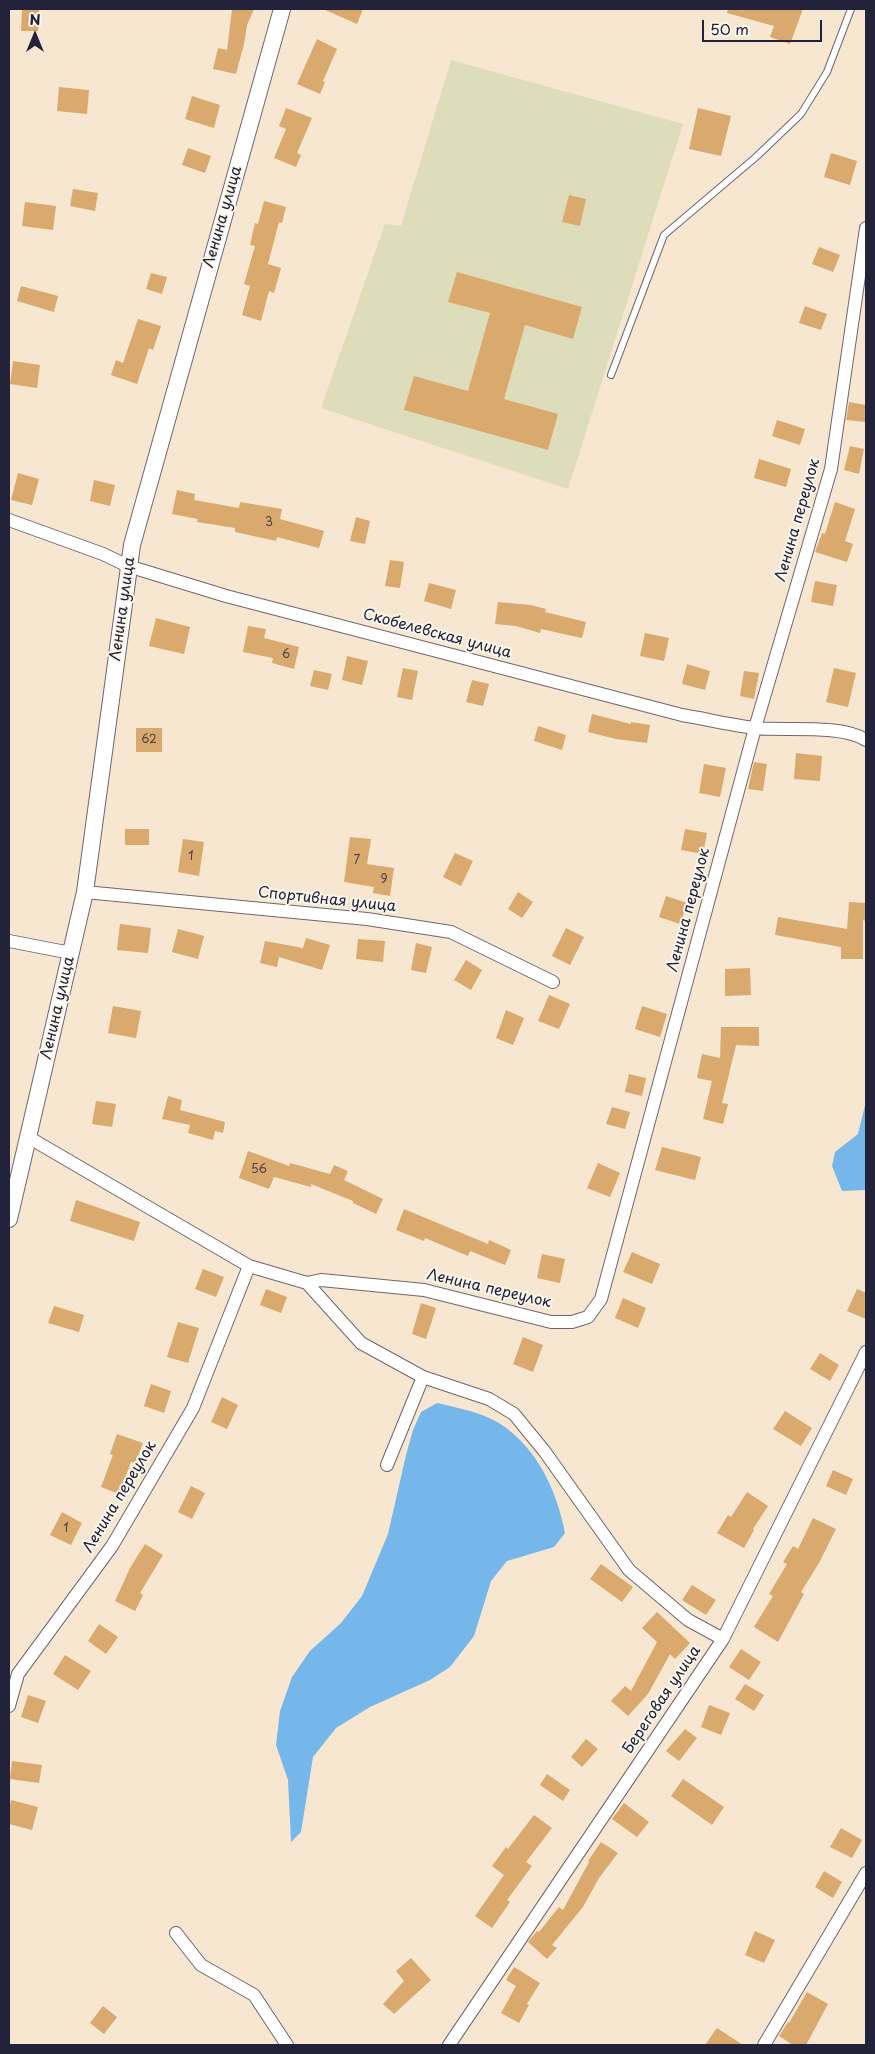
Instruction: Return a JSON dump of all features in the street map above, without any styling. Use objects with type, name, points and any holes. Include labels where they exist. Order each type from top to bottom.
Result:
[{"type":"street","name":"Ленина улица","points":[[9,1220],[85,892],[132,545],[282,9]]},
{"type":"street","name":"Ленина переулок","points":[[307,1283],[321,1280],[424,1290],[551,1322],[572,1322],[588,1317],[601,1299],[755,728],[831,469],[866,228]]},
{"type":"street","name":"Скобелевская улица","points":[[9,520],[103,554],[128,566],[226,596],[682,715],[755,728],[836,731],[859,735],[866,740]]},
{"type":"street","name":"Спортивная улица","points":[[85,892],[367,919],[451,932],[553,982]]},
{"type":"street","points":[[9,941],[71,953]]},
{"type":"street","points":[[28,1137],[249,1266],[307,1283],[361,1343],[423,1377],[489,1399],[514,1414],[546,1452],[629,1570],[688,1620],[723,1639]]},
{"type":"street","name":"Ленина переулок","points":[[9,1706],[18,1674],[112,1546],[193,1408],[249,1266]]},
{"type":"street","name":"Береговая улица","points":[[449,2045],[723,1639],[866,1352]]},
{"type":"street","points":[[387,1466],[423,1377]]},
{"type":"street","points":[[764,2045],[866,1873]]},
{"type":"street","points":[[176,1933],[201,1966],[254,1995],[287,2045]]},
{"type":"lane","points":[[612,375],[664,234],[756,156],[800,114],[827,72],[851,9]]},
{"type":"shaded area","points":[[451,60],[683,124],[568,489],[321,408],[385,224],[401,226]]},
{"type":"water","points":[[866,1101],[866,1190],[842,1191],[832,1166],[835,1152],[858,1134]]},
{"type":"water","points":[[437,1403],[492,1419],[524,1444],[551,1486],[565,1533],[554,1547],[507,1561],[491,1581],[474,1636],[450,1667],[430,1680],[370,1707],[336,1728],[313,1757],[301,1832],[291,1842],[288,1780],[276,1745],[280,1711],[292,1677],[310,1651],[341,1623],[362,1596],[388,1534],[413,1430],[421,1412]]},
{"type":"building","points":[[22,9],[39,9],[38,31],[21,31]]},
{"type":"building","points":[[232,9],[254,9],[247,25],[236,74],[213,69],[218,48],[227,50]]},
{"type":"building","points":[[323,9],[363,9],[357,24]]},
{"type":"building","points":[[728,9],[803,9],[790,44],[770,37],[774,26],[727,13]]},
{"type":"building","points":[[317,39],[337,49],[323,81],[325,82],[320,94],[297,84]]},
{"type":"building","points":[[59,87],[89,90],[87,114],[57,111]]},
{"type":"building","points":[[192,96],[220,105],[214,128],[185,119]]},
{"type":"building","points":[[286,108],[312,118],[297,153],[301,155],[296,167],[274,158],[286,129],[279,126]]},
{"type":"building","points":[[698,108],[731,116],[721,156],[689,149]]},
{"type":"building","points":[[188,148],[211,156],[205,173],[182,165]]},
{"type":"building","points":[[831,153],[857,161],[850,185],[824,177]]},
{"type":"building","points":[[73,189],[98,193],[95,211],[70,206]]},
{"type":"building","points":[[569,195],[586,199],[580,226],[562,222]]},
{"type":"building","points":[[264,201],[286,207],[282,223],[279,222],[268,264],[281,268],[274,293],[269,291],[261,321],[242,315],[250,286],[244,284],[255,246],[250,245],[255,223],[258,224]]},
{"type":"building","points":[[25,202],[56,206],[53,230],[22,226]]},
{"type":"building","points":[[819,247],[840,255],[833,272],[812,264]]},
{"type":"building","points":[[457,272],[582,307],[573,339],[525,325],[504,399],[558,414],[548,450],[404,410],[414,376],[468,391],[490,313],[448,302]]},
{"type":"building","points":[[151,273],[167,277],[162,294],[146,289]]},
{"type":"building","points":[[21,286],[58,296],[54,312],[17,301]]},
{"type":"building","points":[[805,306],[827,314],[821,330],[799,323]]},
{"type":"building","points":[[138,319],[161,326],[153,350],[149,348],[137,384],[111,375],[116,360],[123,363]]},
{"type":"building","points":[[13,361],[40,365],[37,388],[10,384]]},
{"type":"building","points":[[849,402],[866,405],[866,422],[846,420]]},
{"type":"building","points":[[777,420],[805,429],[800,445],[772,436]]},
{"type":"building","points":[[850,446],[864,449],[859,474],[844,470]]},
{"type":"building","points":[[759,459],[791,469],[786,487],[754,478]]},
{"type":"building","points":[[18,473],[39,479],[32,505],[11,500]]},
{"type":"building","points":[[94,480],[115,485],[110,506],[90,501]]},
{"type":"building","points":[[177,490],[195,494],[194,500],[239,508],[240,502],[282,509],[280,519],[324,531],[319,548],[277,537],[276,541],[235,532],[235,528],[197,522],[198,519],[172,514]]},
{"type":"building","points":[[835,502],[855,509],[845,541],[853,544],[847,562],[815,552],[822,533],[825,534]]},
{"type":"building","points":[[356,517],[370,521],[365,544],[350,541]]},
{"type":"building","points":[[390,560],[404,562],[400,588],[385,586]]},
{"type":"building","points":[[815,581],[837,585],[833,606],[811,602]]},
{"type":"building","points":[[429,583],[456,590],[451,609],[424,601]]},
{"type":"building","points":[[498,602],[531,605],[546,609],[545,612],[586,622],[582,638],[541,629],[540,633],[516,626],[495,624]]},
{"type":"building","points":[[156,618],[190,627],[184,654],[149,646]]},
{"type":"building","points":[[248,626],[266,629],[264,638],[299,647],[294,669],[272,663],[273,658],[243,652]]},
{"type":"building","points":[[645,633],[669,638],[664,661],[640,656]]},
{"type":"building","points":[[347,656],[368,661],[362,685],[342,680]]},
{"type":"building","points":[[687,664],[710,671],[705,690],[682,684]]},
{"type":"building","points":[[403,668],[418,671],[412,700],[397,697]]},
{"type":"building","points":[[834,668],[856,673],[848,707],[826,702]]},
{"type":"building","points":[[314,670],[332,674],[328,690],[310,686]]},
{"type":"building","points":[[744,671],[759,673],[754,699],[740,696]]},
{"type":"building","points":[[472,680],[489,684],[483,706],[466,702]]},
{"type":"building","points":[[592,714],[631,724],[631,722],[650,725],[647,743],[616,739],[588,732]]},
{"type":"building","points":[[538,726],[566,735],[562,750],[534,741]]},
{"type":"building","points":[[136,728],[162,728],[162,752],[136,752]]},
{"type":"building","points":[[796,753],[822,756],[820,781],[794,779]]},
{"type":"building","points":[[754,762],[767,764],[763,791],[748,789]]},
{"type":"building","points":[[704,764],[726,768],[720,797],[699,793]]},
{"type":"building","points":[[125,829],[149,829],[149,845],[125,845]]},
{"type":"building","points":[[685,829],[707,833],[703,854],[681,850]]},
{"type":"building","points":[[350,837],[371,839],[367,864],[394,868],[390,896],[373,893],[374,887],[344,882]]},
{"type":"building","points":[[183,839],[204,842],[199,876],[178,872]]},
{"type":"building","points":[[455,853],[473,861],[461,886],[443,877]]},
{"type":"building","points":[[518,892],[533,902],[522,918],[508,909]]},
{"type":"building","points":[[666,896],[687,903],[680,924],[659,917]]},
{"type":"building","points":[[849,902],[866,903],[866,921],[863,920],[863,959],[841,959],[841,947],[775,935],[778,917],[847,929]]},
{"type":"building","points":[[120,924],[151,928],[148,953],[117,950]]},
{"type":"building","points":[[566,928],[584,937],[570,965],[552,956]]},
{"type":"building","points":[[178,929],[204,936],[198,959],[172,952]]},
{"type":"building","points":[[306,938],[330,945],[322,970],[279,957],[277,967],[260,963],[265,941],[303,948]]},
{"type":"building","points":[[358,939],[385,941],[383,962],[356,959]]},
{"type":"building","points":[[416,943],[432,947],[426,973],[411,970]]},
{"type":"building","points":[[466,960],[482,970],[471,990],[454,980]]},
{"type":"building","points":[[750,968],[751,995],[725,996],[725,969]]},
{"type":"building","points":[[549,995],[570,1004],[559,1029],[538,1021]]},
{"type":"building","points":[[113,1006],[141,1011],[136,1038],[108,1033]]},
{"type":"building","points":[[642,1006],[667,1014],[660,1037],[635,1029]]},
{"type":"building","points":[[506,1010],[524,1018],[513,1045],[496,1038]]},
{"type":"building","points":[[721,1027],[759,1027],[759,1046],[736,1045],[722,1103],[728,1104],[723,1124],[703,1119],[712,1081],[697,1078],[702,1054],[720,1058]]},
{"type":"building","points":[[629,1074],[646,1078],[642,1096],[625,1092]]},
{"type":"building","points":[[168,1096],[182,1100],[180,1110],[225,1122],[223,1133],[215,1131],[213,1140],[188,1133],[190,1125],[162,1119]]},
{"type":"building","points":[[96,1101],[116,1104],[112,1127],[92,1124]]},
{"type":"building","points":[[612,1107],[630,1112],[625,1129],[606,1124]]},
{"type":"building","points":[[662,1147],[701,1157],[695,1180],[655,1170]]},
{"type":"building","points":[[248,1151],[289,1166],[290,1163],[330,1174],[334,1165],[348,1171],[344,1180],[383,1199],[376,1214],[353,1203],[353,1201],[311,1184],[311,1187],[274,1177],[269,1189],[239,1178]]},
{"type":"building","points":[[598,1163],[620,1173],[610,1197],[587,1188]]},
{"type":"building","points":[[76,1200],[140,1222],[134,1241],[70,1221]]},
{"type":"building","points":[[404,1209],[488,1244],[489,1240],[511,1250],[505,1265],[470,1251],[468,1256],[425,1238],[424,1241],[396,1230]]},
{"type":"building","points":[[632,1252],[660,1264],[652,1284],[623,1272]]},
{"type":"building","points":[[542,1254],[565,1259],[560,1283],[537,1278]]},
{"type":"building","points":[[203,1269],[224,1277],[216,1297],[195,1289]]},
{"type":"building","points":[[266,1289],[287,1297],[281,1313],[260,1305]]},
{"type":"building","points":[[857,1289],[866,1293],[866,1319],[847,1311]]},
{"type":"building","points":[[623,1298],[646,1308],[638,1328],[615,1318]]},
{"type":"building","points":[[421,1303],[436,1308],[426,1339],[412,1334]]},
{"type":"building","points":[[54,1306],[84,1315],[79,1332],[48,1323]]},
{"type":"building","points":[[178,1322],[199,1328],[188,1363],[167,1357]]},
{"type":"building","points":[[523,1337],[543,1345],[533,1372],[513,1364]]},
{"type":"building","points":[[820,1353],[839,1365],[830,1381],[810,1369]]},
{"type":"building","points":[[151,1384],[171,1391],[164,1413],[144,1406]]},
{"type":"building","points":[[222,1397],[238,1405],[227,1429],[211,1422]]},
{"type":"building","points":[[785,1411],[812,1428],[801,1446],[773,1429]]},
{"type":"building","points":[[117,1434],[143,1443],[135,1463],[131,1462],[119,1494],[101,1487],[113,1455],[110,1454]]},
{"type":"building","points":[[833,1470],[853,1479],[846,1495],[826,1486]]},
{"type":"building","points":[[191,1486],[205,1493],[192,1519],[178,1512]]},
{"type":"building","points":[[747,1492],[768,1506],[753,1529],[744,1548],[717,1533],[728,1515],[731,1517]]},
{"type":"building","points":[[62,1512],[82,1523],[71,1545],[50,1535]]},
{"type":"building","points":[[813,1518],[836,1529],[819,1563],[801,1592],[804,1594],[778,1642],[754,1627],[773,1596],[769,1594],[787,1564],[783,1562],[793,1546],[798,1549]]},
{"type":"building","points":[[145,1544],[163,1555],[140,1593],[143,1595],[135,1611],[115,1601],[130,1568]]},
{"type":"building","points":[[601,1564],[633,1587],[622,1602],[590,1579]]},
{"type":"building","points":[[692,1585],[716,1600],[706,1615],[682,1600]]},
{"type":"building","points":[[657,1612],[690,1643],[675,1659],[670,1654],[648,1694],[628,1716],[611,1701],[625,1686],[631,1691],[657,1642],[642,1628]]},
{"type":"building","points":[[99,1624],[118,1637],[106,1654],[88,1641]]},
{"type":"building","points":[[741,1649],[761,1662],[749,1680],[729,1667]]},
{"type":"building","points":[[65,1655],[91,1671],[78,1690],[53,1674]]},
{"type":"building","points":[[745,1684],[764,1695],[754,1711],[735,1699]]},
{"type":"building","points":[[28,1695],[46,1701],[38,1723],[21,1717]]},
{"type":"building","points":[[709,1705],[730,1713],[721,1735],[701,1727]]},
{"type":"building","points":[[685,1729],[697,1738],[679,1761],[666,1751]]},
{"type":"building","points":[[586,1739],[598,1749],[582,1767],[571,1757]]},
{"type":"building","points":[[12,1761],[42,1765],[39,1783],[10,1779]]},
{"type":"building","points":[[547,1774],[570,1790],[563,1801],[540,1785]]},
{"type":"building","points":[[683,1779],[724,1807],[712,1825],[671,1796]]},
{"type":"building","points":[[11,1800],[38,1807],[32,1830],[9,1824]]},
{"type":"building","points":[[624,1803],[649,1822],[637,1837],[612,1819]]},
{"type":"building","points":[[534,1815],[552,1828],[526,1862],[532,1866],[507,1900],[510,1902],[492,1928],[475,1916],[504,1875],[492,1866],[506,1847],[508,1849]]},
{"type":"building","points":[[841,1828],[862,1840],[852,1858],[830,1847]]},
{"type":"building","points":[[601,1842],[618,1853],[599,1878],[583,1907],[552,1945],[557,1948],[547,1959],[528,1942],[537,1931],[539,1932],[559,1907],[563,1910],[588,1861]]},
{"type":"building","points":[[824,1871],[842,1882],[833,1898],[815,1887]]},
{"type":"building","points":[[755,1931],[775,1940],[764,1963],[745,1955]]},
{"type":"building","points":[[411,1958],[431,1980],[394,2014],[383,2004],[404,1981],[396,1971]]},
{"type":"building","points":[[514,1967],[540,1983],[527,2004],[529,2005],[519,2023],[501,2013],[516,1986],[506,1980]]},
{"type":"building","points":[[807,1992],[828,2004],[806,2045],[793,2045],[779,2036]]},
{"type":"building","points":[[103,2006],[117,2017],[104,2034],[90,2023]]},
{"type":"building","points":[[717,2028],[743,2045],[705,2045]]}]
